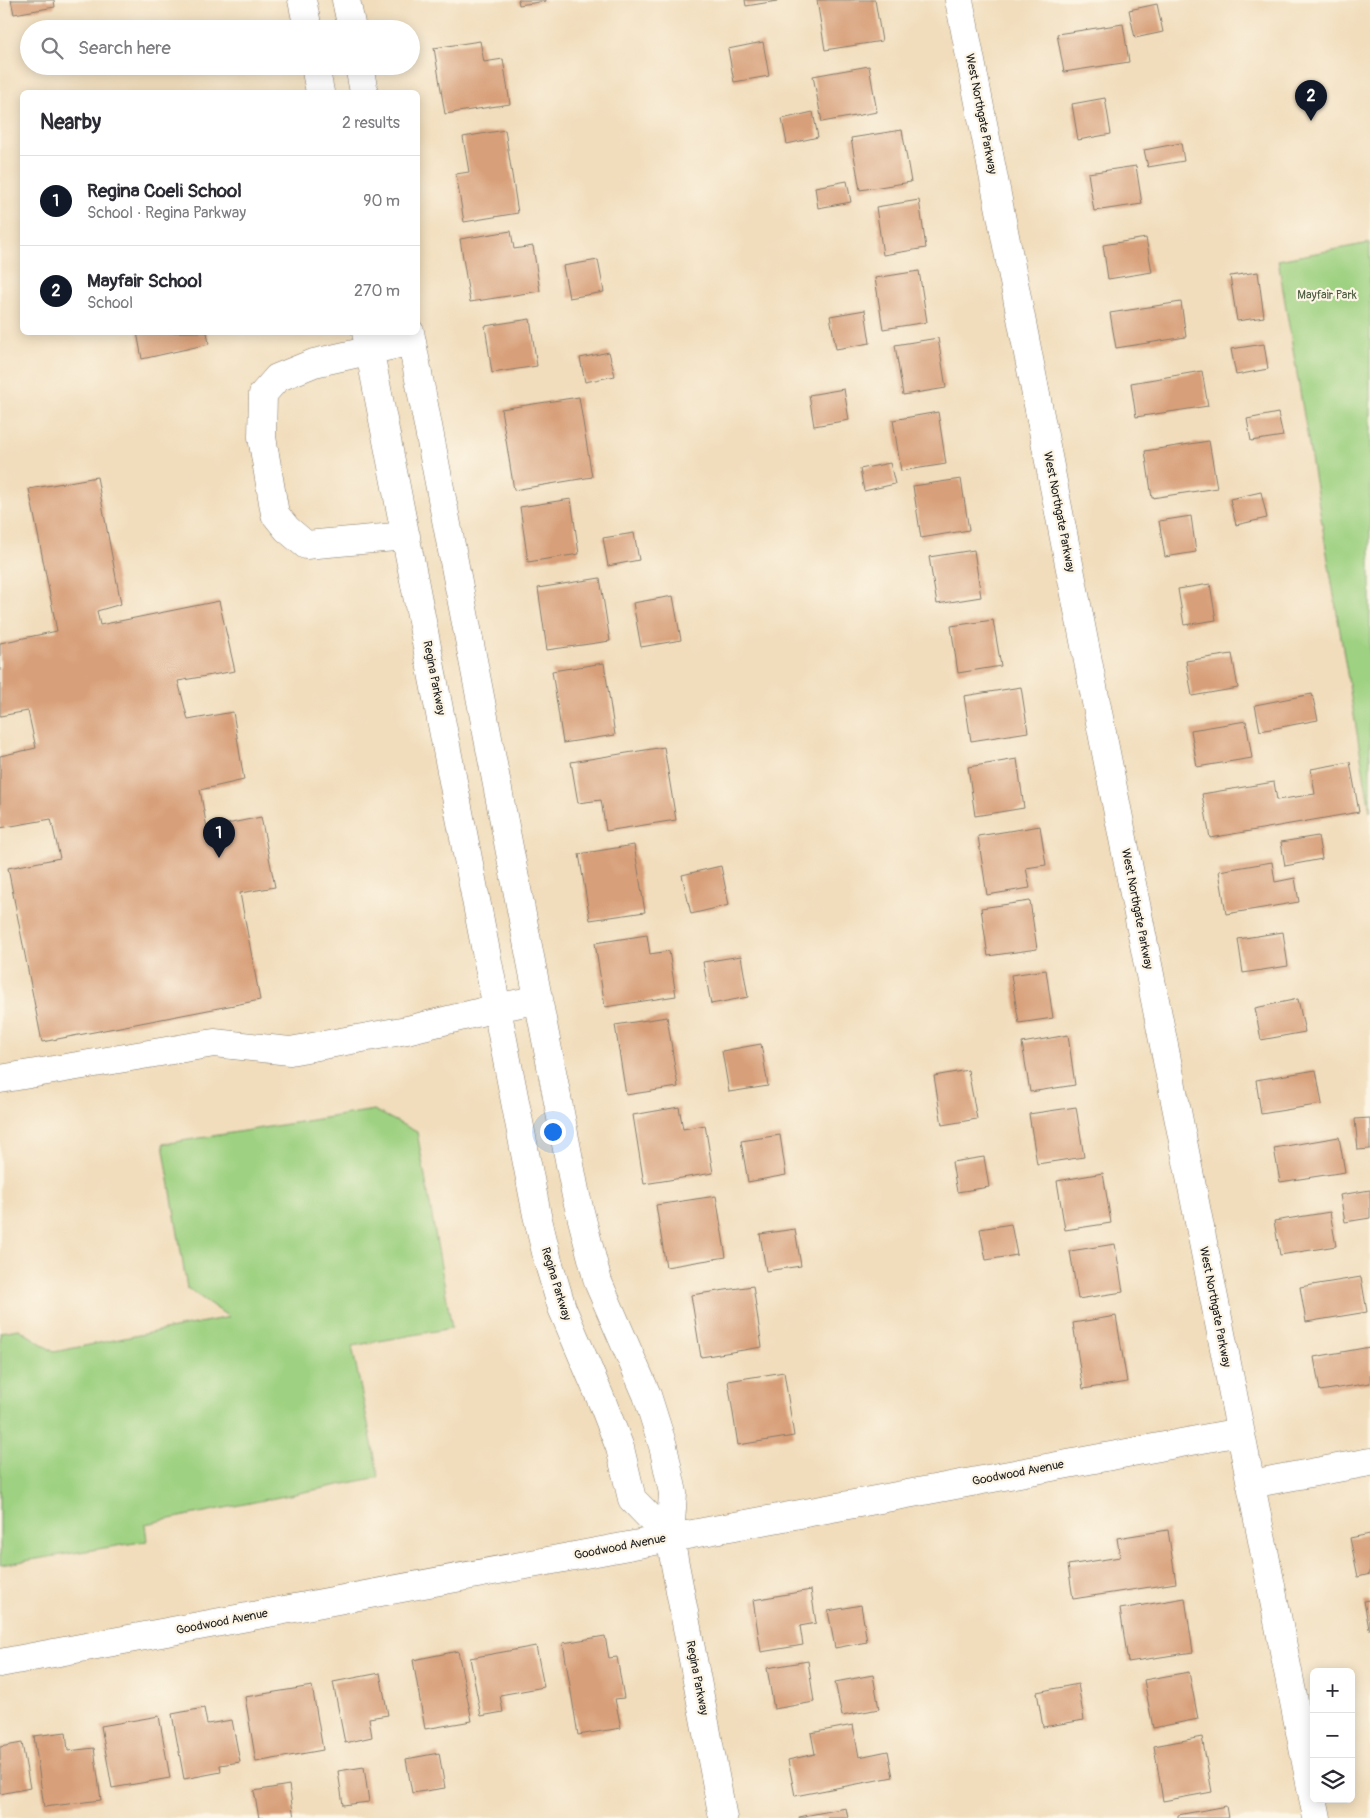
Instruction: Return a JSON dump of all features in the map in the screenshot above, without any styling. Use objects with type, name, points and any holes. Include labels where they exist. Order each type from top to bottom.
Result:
[{"type":"street","points":[[302,0],[306,20]]},
{"type":"street","points":[[346,0],[350,20]]},
{"type":"street","name":"West Northgate Parkway","points":[[958,0],[1317,1818]]},
{"type":"street","points":[[317,75],[320,90]]},
{"type":"street","points":[[361,75],[364,90]]},
{"type":"street","name":"Regina Parkway","points":[[670,1538],[632,1499],[620,1448],[562,1308],[548,1261],[537,1215],[368,341],[411,337],[586,1240],[598,1282],[647,1395],[663,1446],[672,1492],[670,1538],[723,1818]]},
{"type":"street","points":[[368,341],[277,378],[263,394],[262,437],[275,514],[287,529],[306,545],[406,536]]},
{"type":"street","points":[[0,1079],[214,1043],[290,1051],[407,1030],[538,999]]},
{"type":"street","name":"Goodwood Avenue","points":[[0,1663],[1240,1432]]},
{"type":"street","points":[[1251,1484],[1370,1462]]},
{"type":"green space","name":"Mayfair Park","points":[[1370,243],[1370,811],[1278,260]]},
{"type":"green space","points":[[374,1110],[417,1132],[452,1328],[352,1346],[379,1477],[145,1524],[147,1541],[0,1565],[0,1332],[19,1329],[54,1352],[229,1317],[187,1288],[163,1144]]},
{"type":"building","points":[[11,0],[54,0],[55,7],[14,14]]},
{"type":"building","points":[[518,0],[546,0],[546,1],[519,5]]},
{"type":"building","points":[[745,0],[777,0],[777,1],[746,6]]},
{"type":"building","points":[[817,0],[875,0],[882,41],[825,50]]},
{"type":"building","points":[[1157,4],[1163,32],[1135,38],[1129,10]]},
{"type":"building","points":[[1123,24],[1129,62],[1064,72],[1057,34]]},
{"type":"building","points":[[480,41],[484,62],[503,59],[510,104],[445,114],[434,48]]},
{"type":"building","points":[[763,42],[769,76],[734,82],[728,49]]},
{"type":"building","points":[[869,66],[877,112],[822,122],[813,76]]},
{"type":"building","points":[[1105,98],[1111,134],[1078,140],[1072,104]]},
{"type":"building","points":[[813,112],[818,137],[787,144],[782,119]]},
{"type":"building","points":[[505,130],[518,213],[464,222],[456,174],[469,172],[463,137]]},
{"type":"building","points":[[902,130],[911,182],[860,190],[851,138]]},
{"type":"building","points":[[1181,143],[1184,161],[1148,167],[1144,150]]},
{"type":"building","points":[[1136,166],[1142,204],[1094,211],[1088,173]]},
{"type":"building","points":[[847,181],[851,202],[818,208],[815,187]]},
{"type":"building","points":[[919,200],[926,248],[883,255],[876,207]]},
{"type":"building","points":[[511,231],[514,249],[533,246],[540,291],[470,302],[460,239]]},
{"type":"building","points":[[1146,238],[1152,272],[1108,279],[1103,245]]},
{"type":"building","points":[[598,260],[604,292],[569,298],[563,266]]},
{"type":"building","points":[[919,271],[927,322],[883,329],[875,278]]},
{"type":"building","points":[[1258,272],[1264,317],[1237,321],[1230,276]]},
{"type":"building","points":[[1181,302],[1186,337],[1116,348],[1110,313]]},
{"type":"building","points":[[865,310],[870,343],[836,349],[830,316]]},
{"type":"building","points":[[530,319],[537,366],[492,373],[485,326]]},
{"type":"building","points":[[138,335],[208,335],[209,344],[142,359]]},
{"type":"building","points":[[938,338],[946,388],[903,395],[895,345]]},
{"type":"building","points":[[1264,344],[1268,369],[1236,375],[1231,349]]},
{"type":"building","points":[[609,352],[615,376],[585,382],[580,358]]},
{"type":"building","points":[[1202,371],[1208,406],[1136,417],[1131,383]]},
{"type":"building","points":[[844,389],[849,420],[814,426],[809,395]]},
{"type":"building","points":[[579,397],[592,477],[514,490],[501,409]]},
{"type":"building","points":[[938,412],[946,464],[901,471],[893,420]]},
{"type":"building","points":[[1278,413],[1283,436],[1251,441],[1247,419]]},
{"type":"building","points":[[1209,441],[1217,488],[1152,498],[1145,451]]},
{"type":"building","points":[[890,463],[895,484],[864,491],[860,469]]},
{"type":"building","points":[[97,477],[121,604],[97,611],[100,625],[219,601],[235,671],[178,681],[188,720],[233,712],[244,780],[200,790],[207,828],[261,817],[275,887],[240,893],[260,1000],[42,1042],[8,868],[60,858],[51,819],[0,828],[0,756],[36,748],[28,711],[0,716],[0,643],[57,631],[29,489]]},
{"type":"building","points":[[961,479],[969,530],[921,538],[913,486]]},
{"type":"building","points":[[1261,492],[1267,518],[1236,525],[1230,499]]},
{"type":"building","points":[[571,499],[579,554],[528,562],[520,507]]},
{"type":"building","points":[[1191,516],[1196,552],[1165,557],[1159,521]]},
{"type":"building","points":[[634,533],[639,560],[608,566],[603,538]]},
{"type":"building","points":[[974,550],[981,597],[937,604],[929,557]]},
{"type":"building","points":[[600,578],[610,641],[547,650],[538,588]]},
{"type":"building","points":[[1210,584],[1216,620],[1184,625],[1178,589]]},
{"type":"building","points":[[673,596],[681,640],[641,647],[633,603]]},
{"type":"building","points":[[993,620],[1001,666],[958,673],[951,626]]},
{"type":"building","points":[[1232,654],[1238,688],[1192,696],[1186,661]]},
{"type":"building","points":[[604,663],[615,735],[563,743],[552,671]]},
{"type":"building","points":[[1021,687],[1028,732],[971,741],[964,696]]},
{"type":"building","points":[[1312,694],[1318,720],[1260,731],[1255,705]]},
{"type":"building","points":[[1246,721],[1252,758],[1197,767],[1191,730]]},
{"type":"building","points":[[664,747],[676,820],[606,831],[601,800],[578,803],[571,762]]},
{"type":"building","points":[[1017,759],[1024,808],[975,816],[968,767]]},
{"type":"building","points":[[1350,762],[1359,812],[1210,838],[1202,794],[1274,782],[1277,800],[1315,794],[1311,769]]},
{"type":"building","points":[[1040,826],[1046,865],[1026,868],[1030,888],[987,895],[978,836]]},
{"type":"building","points":[[1318,836],[1322,859],[1285,866],[1281,842]]},
{"type":"building","points":[[634,845],[645,912],[590,920],[579,854]]},
{"type":"building","points":[[1272,862],[1275,882],[1295,878],[1299,902],[1226,914],[1219,871]]},
{"type":"building","points":[[721,866],[729,905],[691,914],[682,875]]},
{"type":"building","points":[[1030,901],[1037,949],[988,956],[981,908]]},
{"type":"building","points":[[1283,932],[1288,966],[1243,973],[1238,939]]},
{"type":"building","points":[[647,935],[650,954],[669,951],[676,996],[605,1007],[595,943]]},
{"type":"building","points":[[741,956],[748,997],[711,1004],[703,962]]},
{"type":"building","points":[[1046,970],[1053,1018],[1019,1023],[1011,975]]},
{"type":"building","points":[[1298,999],[1305,1032],[1261,1040],[1255,1008]]},
{"type":"building","points":[[667,1017],[678,1087],[626,1095],[615,1025]]},
{"type":"building","points":[[1068,1035],[1075,1085],[1030,1092],[1022,1043]]},
{"type":"building","points":[[761,1044],[768,1086],[729,1092],[722,1051]]},
{"type":"building","points":[[968,1070],[977,1119],[942,1125],[934,1076]]},
{"type":"building","points":[[1316,1070],[1322,1104],[1261,1114],[1256,1080]]},
{"type":"building","points":[[679,1107],[683,1129],[705,1125],[713,1173],[644,1184],[633,1115]]},
{"type":"building","points":[[1076,1107],[1084,1157],[1037,1164],[1029,1114]]},
{"type":"building","points":[[1370,1118],[1370,1149],[1358,1150],[1355,1119]]},
{"type":"building","points":[[780,1135],[786,1175],[748,1182],[741,1141]]},
{"type":"building","points":[[1339,1137],[1345,1172],[1280,1182],[1274,1148]]},
{"type":"building","points":[[984,1157],[989,1187],[957,1192],[952,1162]]},
{"type":"building","points":[[1103,1173],[1111,1223],[1065,1230],[1057,1181]]},
{"type":"building","points":[[1370,1190],[1370,1218],[1345,1222],[1340,1195]]},
{"type":"building","points":[[716,1196],[726,1257],[666,1267],[656,1205]]},
{"type":"building","points":[[1330,1212],[1336,1246],[1280,1255],[1274,1221]]},
{"type":"building","points":[[1011,1224],[1017,1255],[986,1260],[980,1229]]},
{"type":"building","points":[[795,1229],[801,1266],[766,1271],[760,1234]]},
{"type":"building","points":[[1115,1244],[1123,1292],[1078,1299],[1070,1251]]},
{"type":"building","points":[[1361,1277],[1367,1312],[1306,1322],[1300,1287]]},
{"type":"building","points":[[753,1286],[762,1347],[701,1357],[691,1295]]},
{"type":"building","points":[[1116,1316],[1127,1382],[1083,1389],[1073,1323]]},
{"type":"building","points":[[1370,1347],[1370,1383],[1320,1391],[1314,1357]]},
{"type":"building","points":[[784,1372],[794,1436],[738,1445],[728,1381]]},
{"type":"building","points":[[1168,1530],[1176,1583],[1073,1599],[1068,1565],[1120,1557],[1117,1538]]},
{"type":"building","points":[[1370,1534],[1370,1574],[1358,1577],[1350,1538]]},
{"type":"building","points":[[811,1590],[816,1623],[800,1626],[803,1645],[761,1652],[753,1600]]},
{"type":"building","points":[[1185,1598],[1193,1652],[1128,1662],[1120,1609]]},
{"type":"building","points":[[1370,1600],[1370,1629],[1369,1629],[1364,1601]]},
{"type":"building","points":[[861,1605],[867,1642],[835,1648],[828,1611]]},
{"type":"building","points":[[605,1636],[609,1658],[617,1657],[624,1698],[615,1699],[621,1728],[578,1735],[563,1643]]},
{"type":"building","points":[[536,1646],[544,1687],[500,1695],[503,1712],[481,1716],[470,1658]]},
{"type":"building","points":[[458,1651],[472,1721],[425,1729],[413,1660]]},
{"type":"building","points":[[808,1661],[814,1702],[774,1709],[767,1668]]},
{"type":"building","points":[[1189,1672],[1198,1719],[1153,1728],[1144,1680]]},
{"type":"building","points":[[380,1673],[388,1715],[369,1718],[372,1737],[345,1743],[333,1682]]},
{"type":"building","points":[[873,1675],[879,1709],[842,1716],[835,1682]]},
{"type":"building","points":[[1078,1684],[1084,1720],[1043,1727],[1037,1692]]},
{"type":"building","points":[[312,1686],[323,1750],[256,1762],[245,1697]]},
{"type":"building","points":[[204,1708],[207,1724],[232,1720],[240,1762],[220,1765],[221,1772],[184,1779],[172,1714]]},
{"type":"building","points":[[159,1716],[170,1778],[112,1788],[101,1726]]},
{"type":"building","points":[[853,1725],[859,1757],[888,1751],[893,1777],[795,1796],[788,1760],[815,1754],[811,1733]]},
{"type":"building","points":[[66,1732],[68,1751],[94,1748],[101,1800],[44,1807],[34,1736]]},
{"type":"building","points":[[1202,1737],[1212,1792],[1163,1801],[1154,1746]]},
{"type":"building","points":[[22,1743],[30,1788],[0,1794],[0,1747]]},
{"type":"building","points":[[439,1753],[445,1788],[412,1793],[406,1759]]},
{"type":"building","points":[[364,1767],[369,1802],[343,1805],[338,1771]]},
{"type":"building","points":[[289,1785],[294,1818],[259,1818],[254,1791]]},
{"type":"building","points":[[1226,1806],[1228,1818],[1178,1818],[1178,1815]]},
{"type":"building","points":[[846,1808],[848,1818],[799,1818],[799,1817]]},
{"type":"place","name":"Mayfair School","points":[[1311,121]]},
{"type":"place","name":"Regina Coeli School","points":[[219,858]]}]
